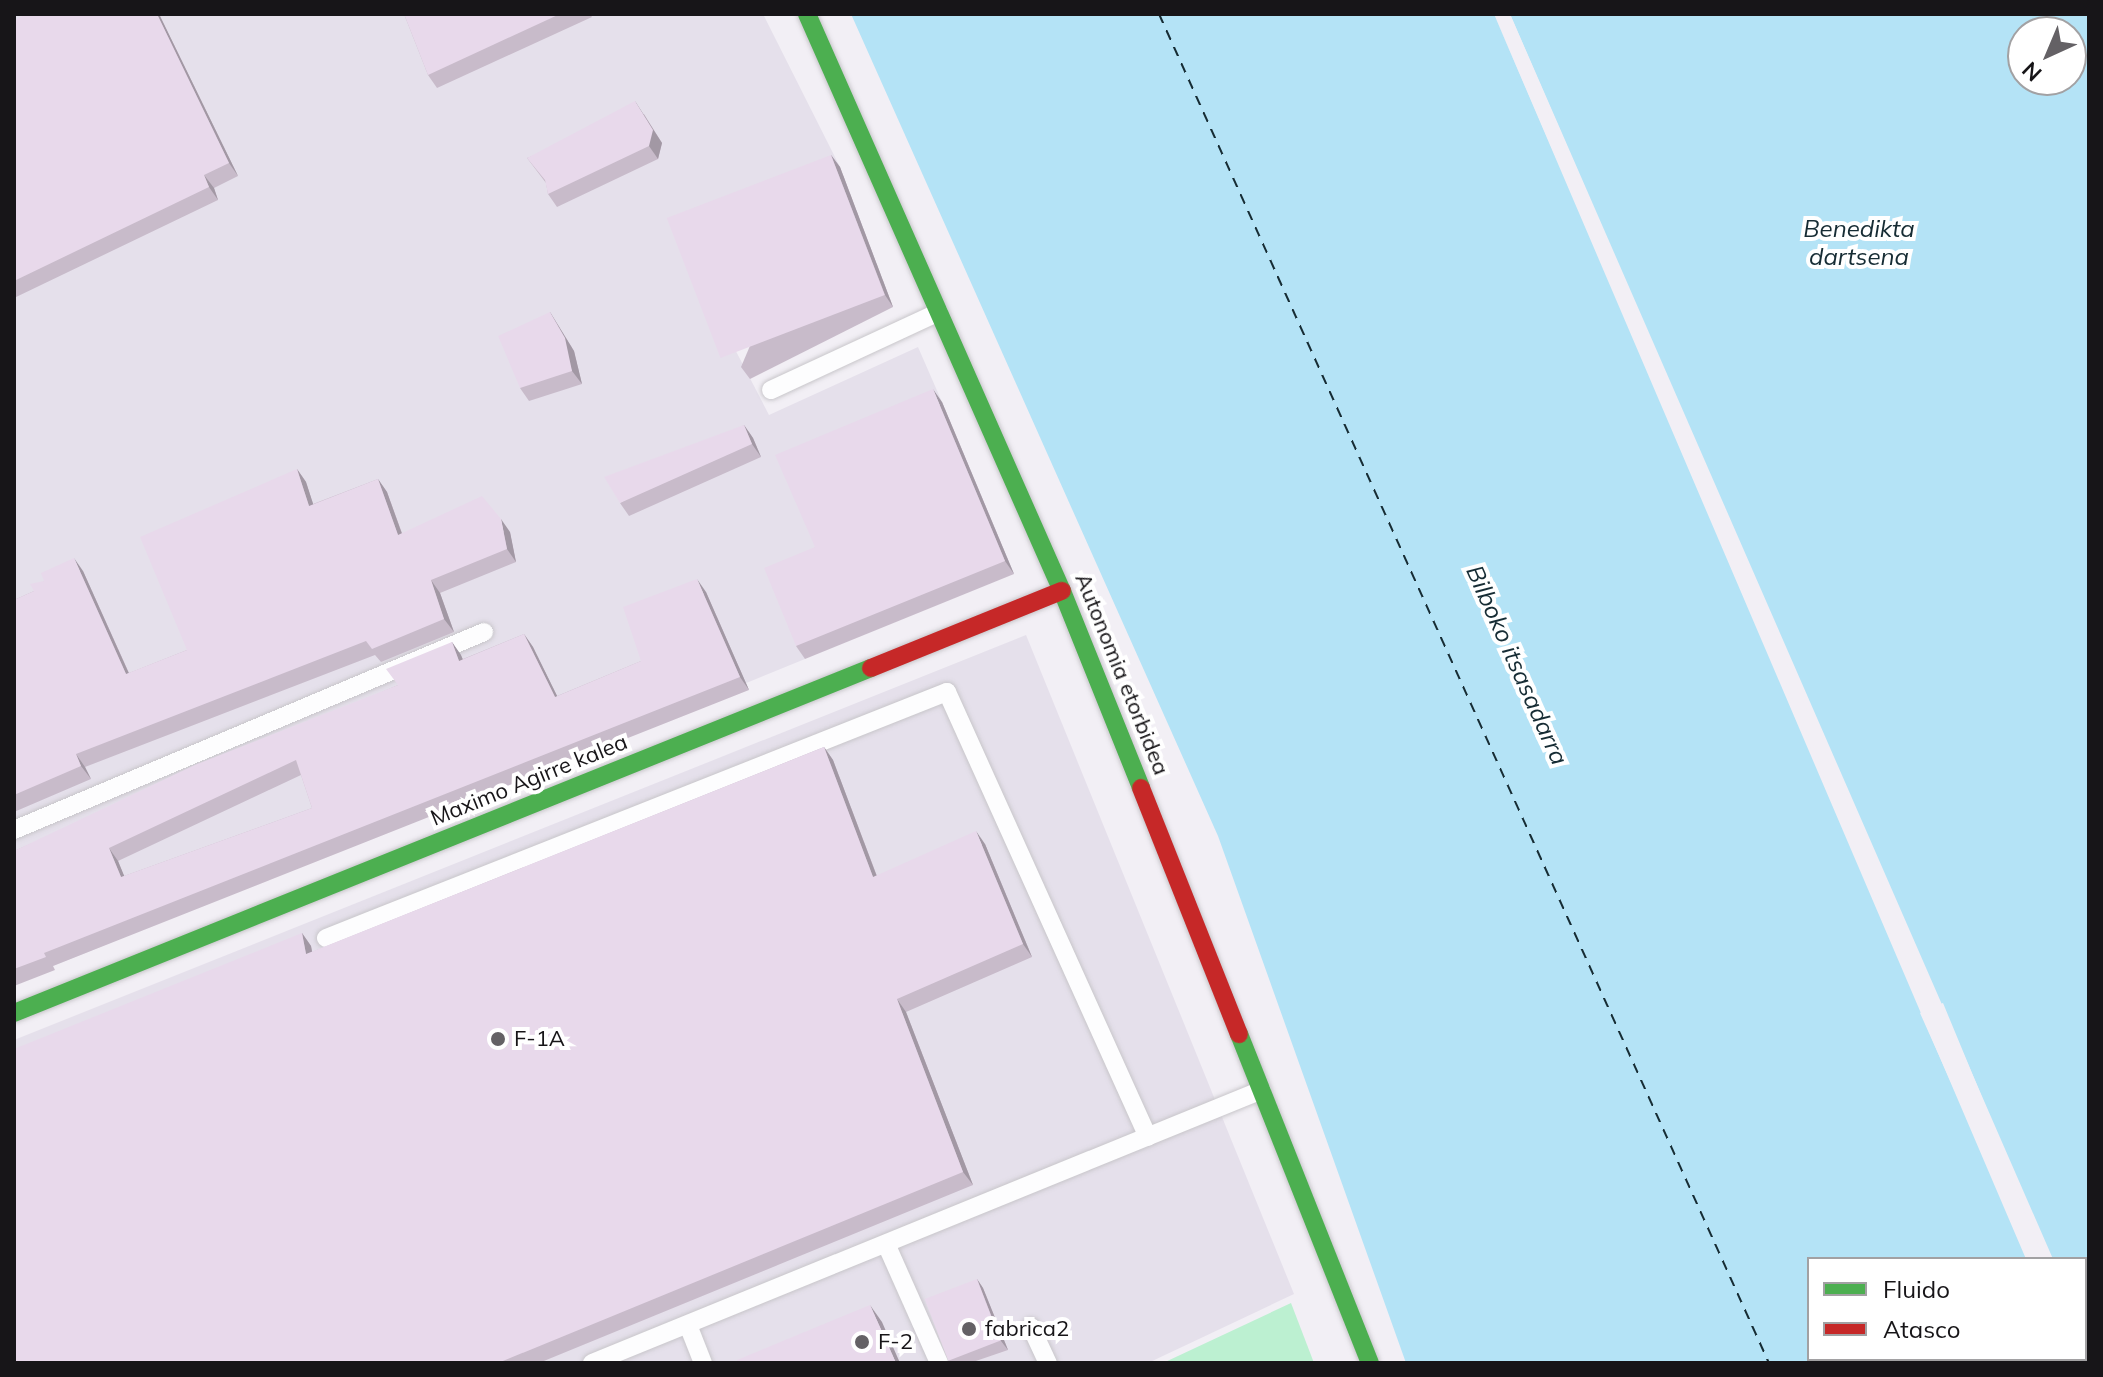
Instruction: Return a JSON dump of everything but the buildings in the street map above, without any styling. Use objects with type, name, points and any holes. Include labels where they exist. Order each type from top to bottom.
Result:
[{"type":"main road","name":"Autonomia etorbidea","points":[[807,14],[941,311],[1062,591],[1265,1089],[1370,1363]]},
{"type":"main road","name":"Maximo Agirre kalea","points":[[14,1013],[1062,591]]},
{"type":"lane","points":[[771,390],[941,311]]},
{"type":"lane","points":[[14,830],[484,632]]},
{"type":"lane","points":[[326,938],[947,692],[1148,1137]]},
{"type":"lane","points":[[592,1363],[887,1246],[1265,1089]]},
{"type":"lane","points":[[887,1246],[939,1363]]},
{"type":"lane","points":[[688,1325],[703,1363]]},
{"type":"lane","points":[[1031,1327],[1048,1363]]},
{"type":"shaded area","points":[[14,14],[763,14],[840,167],[683,249],[769,415],[918,347],[942,402],[784,468],[825,560],[805,659],[14,982]]},
{"type":"shaded area","name":"F-1A","points":[[1026,635],[1294,1294],[1148,1363],[14,1363],[14,1040]]},
{"type":"green space","points":[[1291,1303],[1314,1363],[1163,1363]]},
{"type":"water","name":"Bilboko itsasadarra","points":[[851,14],[1494,14],[2025,1257],[1807,1257],[1807,1361],[2077,1363],[1406,1363],[1218,836]]},
{"type":"water","name":"Benedikta dartsena","points":[[1510,14],[2089,14],[2089,1354],[2087,1257],[2048,1257],[1943,1003],[1938,1005]]},
{"type":"pier","points":[[1494,14],[1928,1009],[1925,1015],[2029,1257],[1920,1013],[1924,1011]]},
{"type":"pier","points":[[1506,14],[1510,14],[2052,1257],[2043,1257],[1941,1008],[1935,1007]]},
{"type":"ferry route","points":[[1159,14],[1769,1363]]},
{"type":"traffic: fast","points":[[807,14],[1062,591],[1141,788]]},
{"type":"traffic: fast","points":[[14,1013],[871,668]]},
{"type":"traffic: fast","points":[[1239,1034],[1370,1363]]},
{"type":"traffic: jam","points":[[871,668],[1062,591]]},
{"type":"traffic: jam","points":[[1141,788],[1239,1034]]},
{"type":"place","name":"F-1A","points":[[498,1039]]},
{"type":"place","name":"fabrica2","points":[[969,1329]]},
{"type":"place","name":"F-2","points":[[862,1342]]}]
